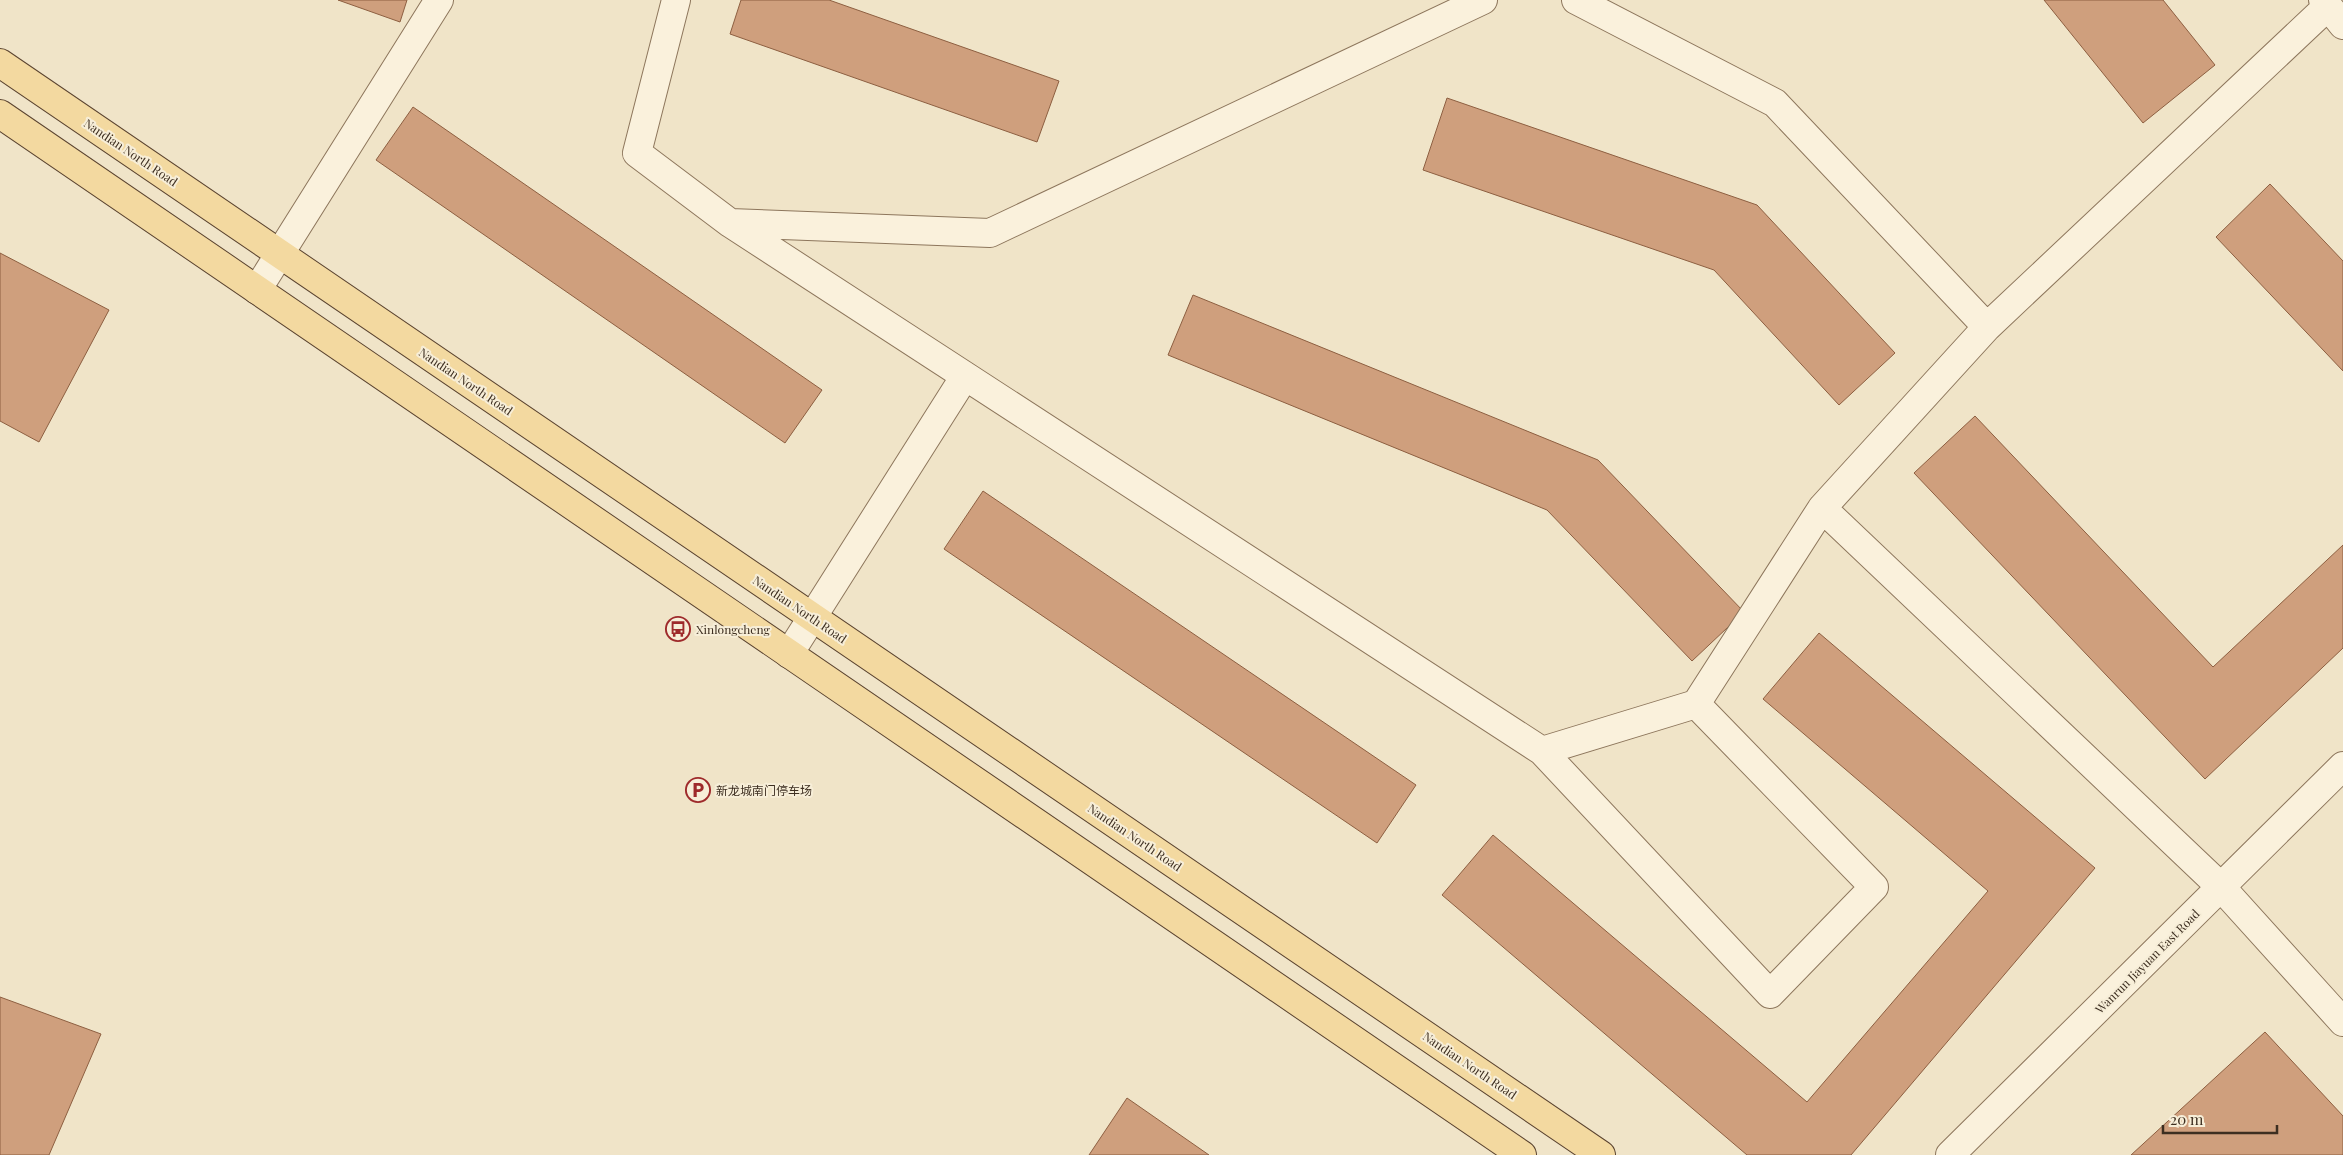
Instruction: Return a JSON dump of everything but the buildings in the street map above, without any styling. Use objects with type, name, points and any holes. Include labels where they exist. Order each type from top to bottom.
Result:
[{"type":"main road","name":"Nandian North Road","points":[[0,63],[1601,1155]]},
{"type":"main road","points":[[0,114],[1522,1155]]},
{"type":"street","points":[[257,290],[439,0]]},
{"type":"street","points":[[676,0],[637,153],[730,223],[1542,751],[1770,994],[1874,887],[1696,704]]},
{"type":"street","points":[[730,223],[990,233],[1483,0]]},
{"type":"street","points":[[1576,0],[1775,103],[1987,327]]},
{"type":"street","points":[[1542,751],[1696,704],[1822,508],[1987,327],[2331,10]]},
{"type":"street","points":[[789,654],[965,376]]},
{"type":"street","points":[[1822,508],[2221,887],[2343,1022]]},
{"type":"street","name":"Wanrun Jiayuan East Road","points":[[1950,1155],[2343,766]]},
{"type":"place","name":"Xinlongcheng","points":[[678,629]]},
{"type":"place","name":"新龙城南门停车场","points":[[698,790]]}]
